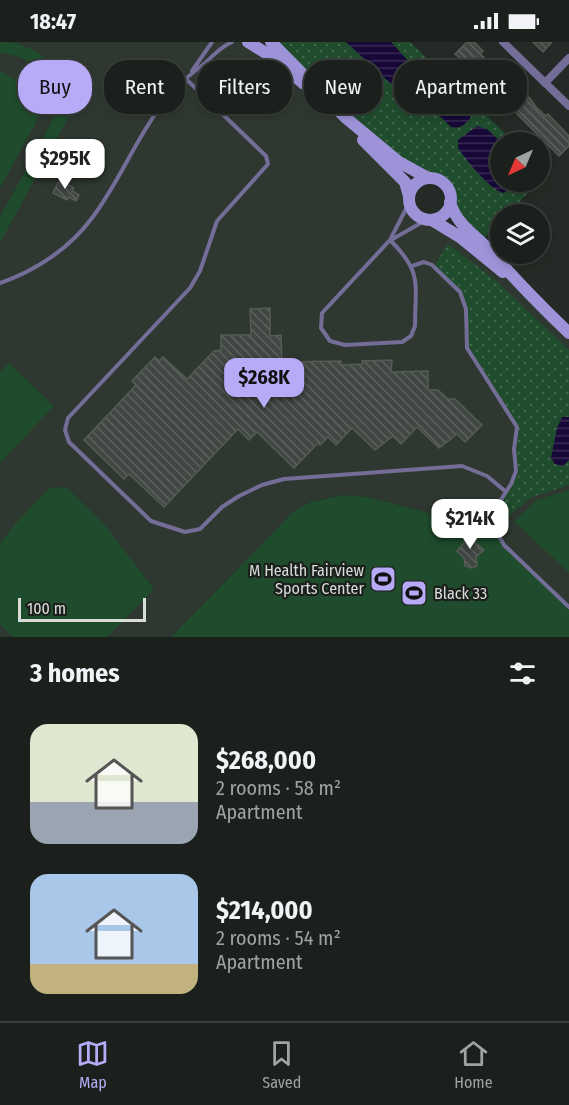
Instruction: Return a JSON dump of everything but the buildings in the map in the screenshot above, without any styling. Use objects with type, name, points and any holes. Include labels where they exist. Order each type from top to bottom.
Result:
[{"type":"street","points":[[248,42],[274,58],[304,84]]},
{"type":"street","points":[[271,42],[304,74]]},
{"type":"street","points":[[503,42],[569,106]]},
{"type":"street","points":[[545,83],[569,58]]},
{"type":"street","points":[[342,114],[399,162],[445,185],[454,214],[462,225],[494,255],[509,276]]},
{"type":"street","points":[[346,118],[351,128],[405,182],[415,214],[460,237],[488,262],[509,276],[569,333]]},
{"type":"street","points":[[409,200],[415,184],[428,178]]},
{"type":"street","points":[[429,220],[444,214],[450,202]]},
{"type":"lane","points":[[0,284],[43,263],[63,248],[87,224],[106,196],[150,119],[192,72],[212,42]]},
{"type":"lane","points":[[192,72],[232,42]]},
{"type":"lane","points":[[186,79],[266,156],[268,164],[217,221],[200,271],[190,288],[68,418],[65,430],[69,442],[151,521],[189,532],[200,530],[217,512],[239,496],[262,485],[284,479],[462,466],[487,476],[505,491]]},
{"type":"lane","points":[[390,240],[412,266],[415,326],[408,339],[398,343],[345,345],[327,338],[320,324],[323,310],[390,240],[409,200]]},
{"type":"lane","points":[[390,240],[429,220]]},
{"type":"lane","points":[[412,266],[424,262],[432,265],[460,292],[466,309],[467,348],[517,427],[514,448],[516,471],[494,515],[498,536],[569,607]]},
{"type":"shaded area","points":[[0,42],[248,42],[272,60],[197,60],[197,114],[292,114],[292,75],[304,84],[304,114],[335,114],[394,170],[415,214],[509,276],[569,333],[569,607],[504,545],[494,527],[478,526],[368,497],[342,495],[321,499],[293,512],[171,637],[0,637]]},
{"type":"shaded area","points":[[346,42],[391,42],[407,60],[394,60],[394,85],[382,76],[382,60],[365,60]]},
{"type":"shaded area","points":[[438,114],[470,114],[471,117],[465,124],[457,128],[451,127]]},
{"type":"shaded area","points":[[477,126],[490,132],[490,185],[472,167],[458,148],[458,140]]},
{"type":"shaded area","points":[[562,417],[569,417],[569,460],[563,466],[555,464],[551,458],[557,428]]},
{"type":"green space","points":[[0,42],[15,43],[36,51],[48,60],[26,60],[0,53]]},
{"type":"green space","points":[[276,42],[410,42],[429,60],[394,60],[394,114],[485,114],[504,132],[490,132],[490,192],[529,192],[517,204],[490,204],[490,232],[482,240],[464,224],[453,192],[446,182],[414,167],[349,114],[382,114],[382,60],[304,60],[304,70]]},
{"type":"green space","points":[[0,71],[18,81],[18,114],[40,114],[0,188]]},
{"type":"green space","points":[[56,114],[70,114],[0,243],[0,217]]},
{"type":"green space","points":[[448,244],[494,279],[569,350],[569,485],[532,497],[494,527],[495,514],[514,478],[518,430],[466,344],[463,297],[434,266]]},
{"type":"green space","points":[[9,363],[54,406],[0,463],[0,372]]},
{"type":"green space","points":[[66,487],[104,524],[154,589],[107,637],[13,637],[0,624],[0,544],[14,525],[50,488]]},
{"type":"green space","points":[[569,490],[569,573],[514,521],[537,500]]},
{"type":"green space","name":"M Health Fairview Sports Center","points":[[342,495],[368,497],[478,526],[494,527],[498,536],[569,607],[569,637],[171,637],[293,512],[311,502]]},
{"type":"place","name":"M Health Fairview Sports Center","points":[[383,579]]},
{"type":"place","name":"Black 33","points":[[414,593]]}]
